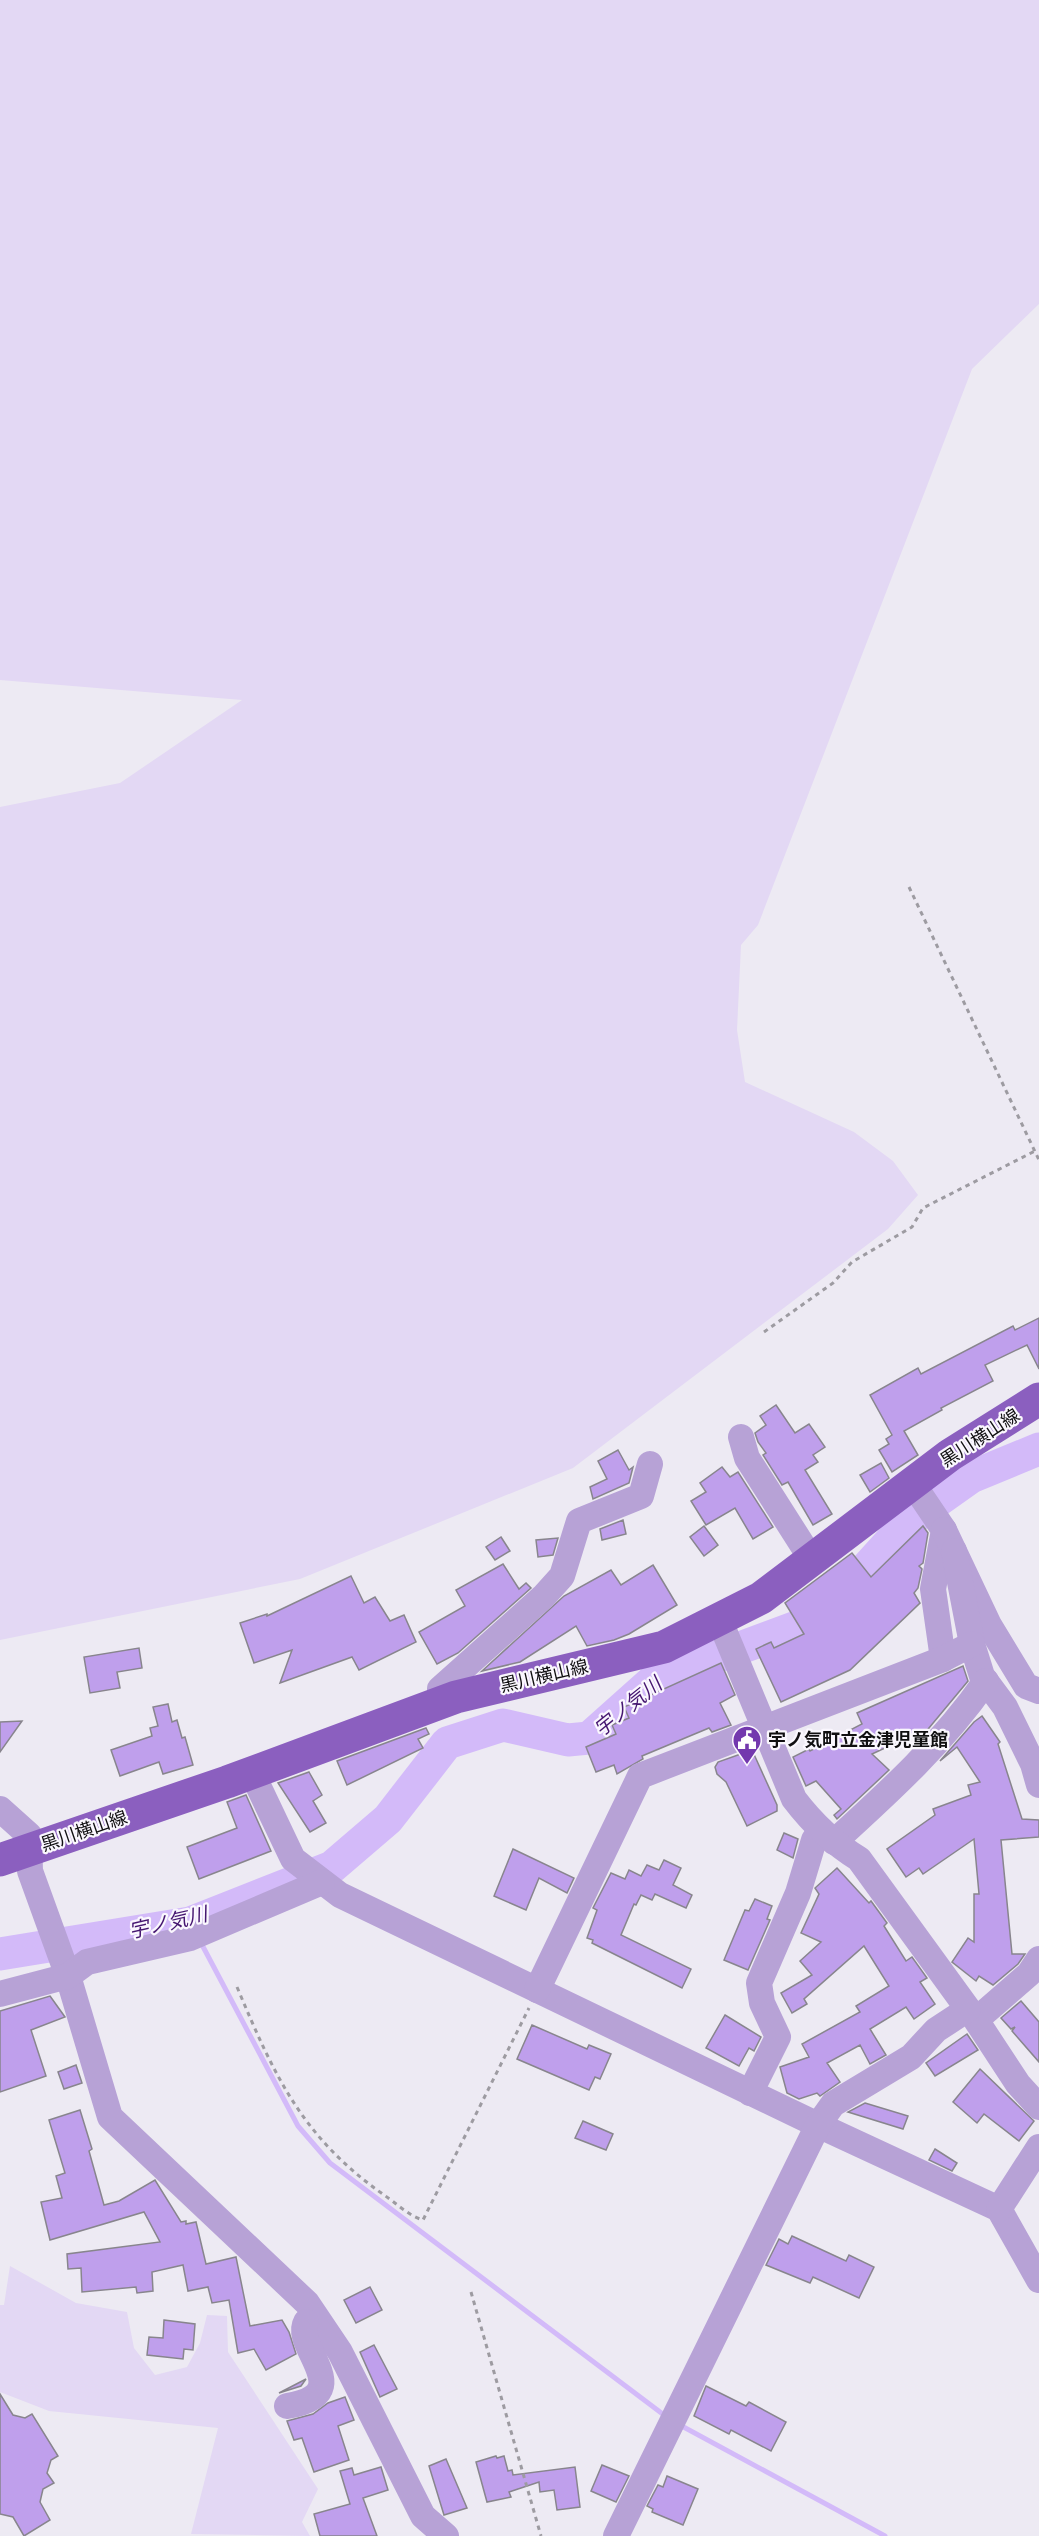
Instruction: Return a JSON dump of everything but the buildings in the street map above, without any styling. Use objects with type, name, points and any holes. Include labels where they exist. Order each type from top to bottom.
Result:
[{"type":"main road","name":"黒川横山線","points":[[0,1860],[252,1773],[441,1702],[664,1647],[727,1639],[761,1598],[812,1560],[933,1515],[951,1455],[1039,1399]]},
{"type":"street","points":[[741,1437],[747,1458],[812,1560]]},
{"type":"street","points":[[441,1702],[440,1689],[544,1596],[562,1576],[579,1521],[641,1496],[650,1464]]},
{"type":"street","points":[[933,1515],[972,1644],[986,1681],[1030,1735],[1033,1764],[1039,1785]]},
{"type":"street","points":[[933,1515],[933,1589],[943,1659]]},
{"type":"street","points":[[933,1515],[989,1625],[1026,1686],[1039,1691]]},
{"type":"street","points":[[616,2536],[818,2125],[833,2104],[911,2057],[936,2030],[968,2009],[859,1859],[827,1836],[794,1799],[727,1639]]},
{"type":"street","points":[[537,1990],[640,1776],[943,1659],[972,1644]]},
{"type":"street","points":[[750,2092],[778,2037],[762,2003],[759,1983],[798,1893],[814,1840],[827,1836],[915,1768],[963,1714],[986,1681]]},
{"type":"street","points":[[252,1773],[293,1859],[340,1895],[818,2125],[999,2209],[1039,2280]]},
{"type":"street","points":[[0,1809],[29,1835],[30,1871],[64,1967],[110,2117],[308,2302],[340,2352],[423,2516],[440,2534]]},
{"type":"street","points":[[0,1994],[64,1967],[196,1936],[320,1881]]},
{"type":"street","points":[[1039,1959],[1029,1974],[976,2020],[1018,2084],[1039,2108]]},
{"type":"street","points":[[999,2209],[1039,2147]]},
{"type":"street","points":[[287,2406],[311,2399],[318,2393],[321,2383],[317,2361],[304,2336],[303,2328],[306,2322]]},
{"type":"path","points":[[909,887],[1039,1160]]},
{"type":"path","points":[[764,1332],[833,1283],[852,1262],[912,1227],[923,1208],[1035,1151]]},
{"type":"path","points":[[237,1987],[280,2080],[302,2118],[328,2148],[360,2178],[423,2220],[537,1990]]},
{"type":"path","points":[[471,2292],[541,2536]]},
{"type":"shaded area","points":[[0,0],[1039,0],[1039,304],[972,369],[758,925],[741,945],[737,1030],[745,1082],[854,1132],[893,1161],[918,1195],[888,1229],[573,1468],[300,1579],[0,1640],[0,807],[120,783],[242,700],[0,680]]},
{"type":"shaded area","points":[[10,2266],[76,2303],[127,2312],[134,2348],[155,2375],[187,2367],[200,2343],[207,2315],[227,2316],[228,2352],[318,2489],[302,2522],[310,2536],[191,2534],[218,2428],[49,2411],[0,2392],[0,2305],[4,2305]]},
{"type":"waterway","name":"宇ノ気川","points":[[0,1954],[190,1923],[332,1867],[388,1819],[447,1743],[503,1725],[568,1740],[589,1738],[654,1680],[821,1618],[909,1521],[971,1477],[1039,1449]]},
{"type":"waterway","points":[[200,1941],[298,2126],[330,2163],[668,2418]]},
{"type":"waterway","points":[[678,2424],[885,2536]]},
{"type":"place","name":"宇ノ気町立金津児童館","points":[[747,1766]]}]
